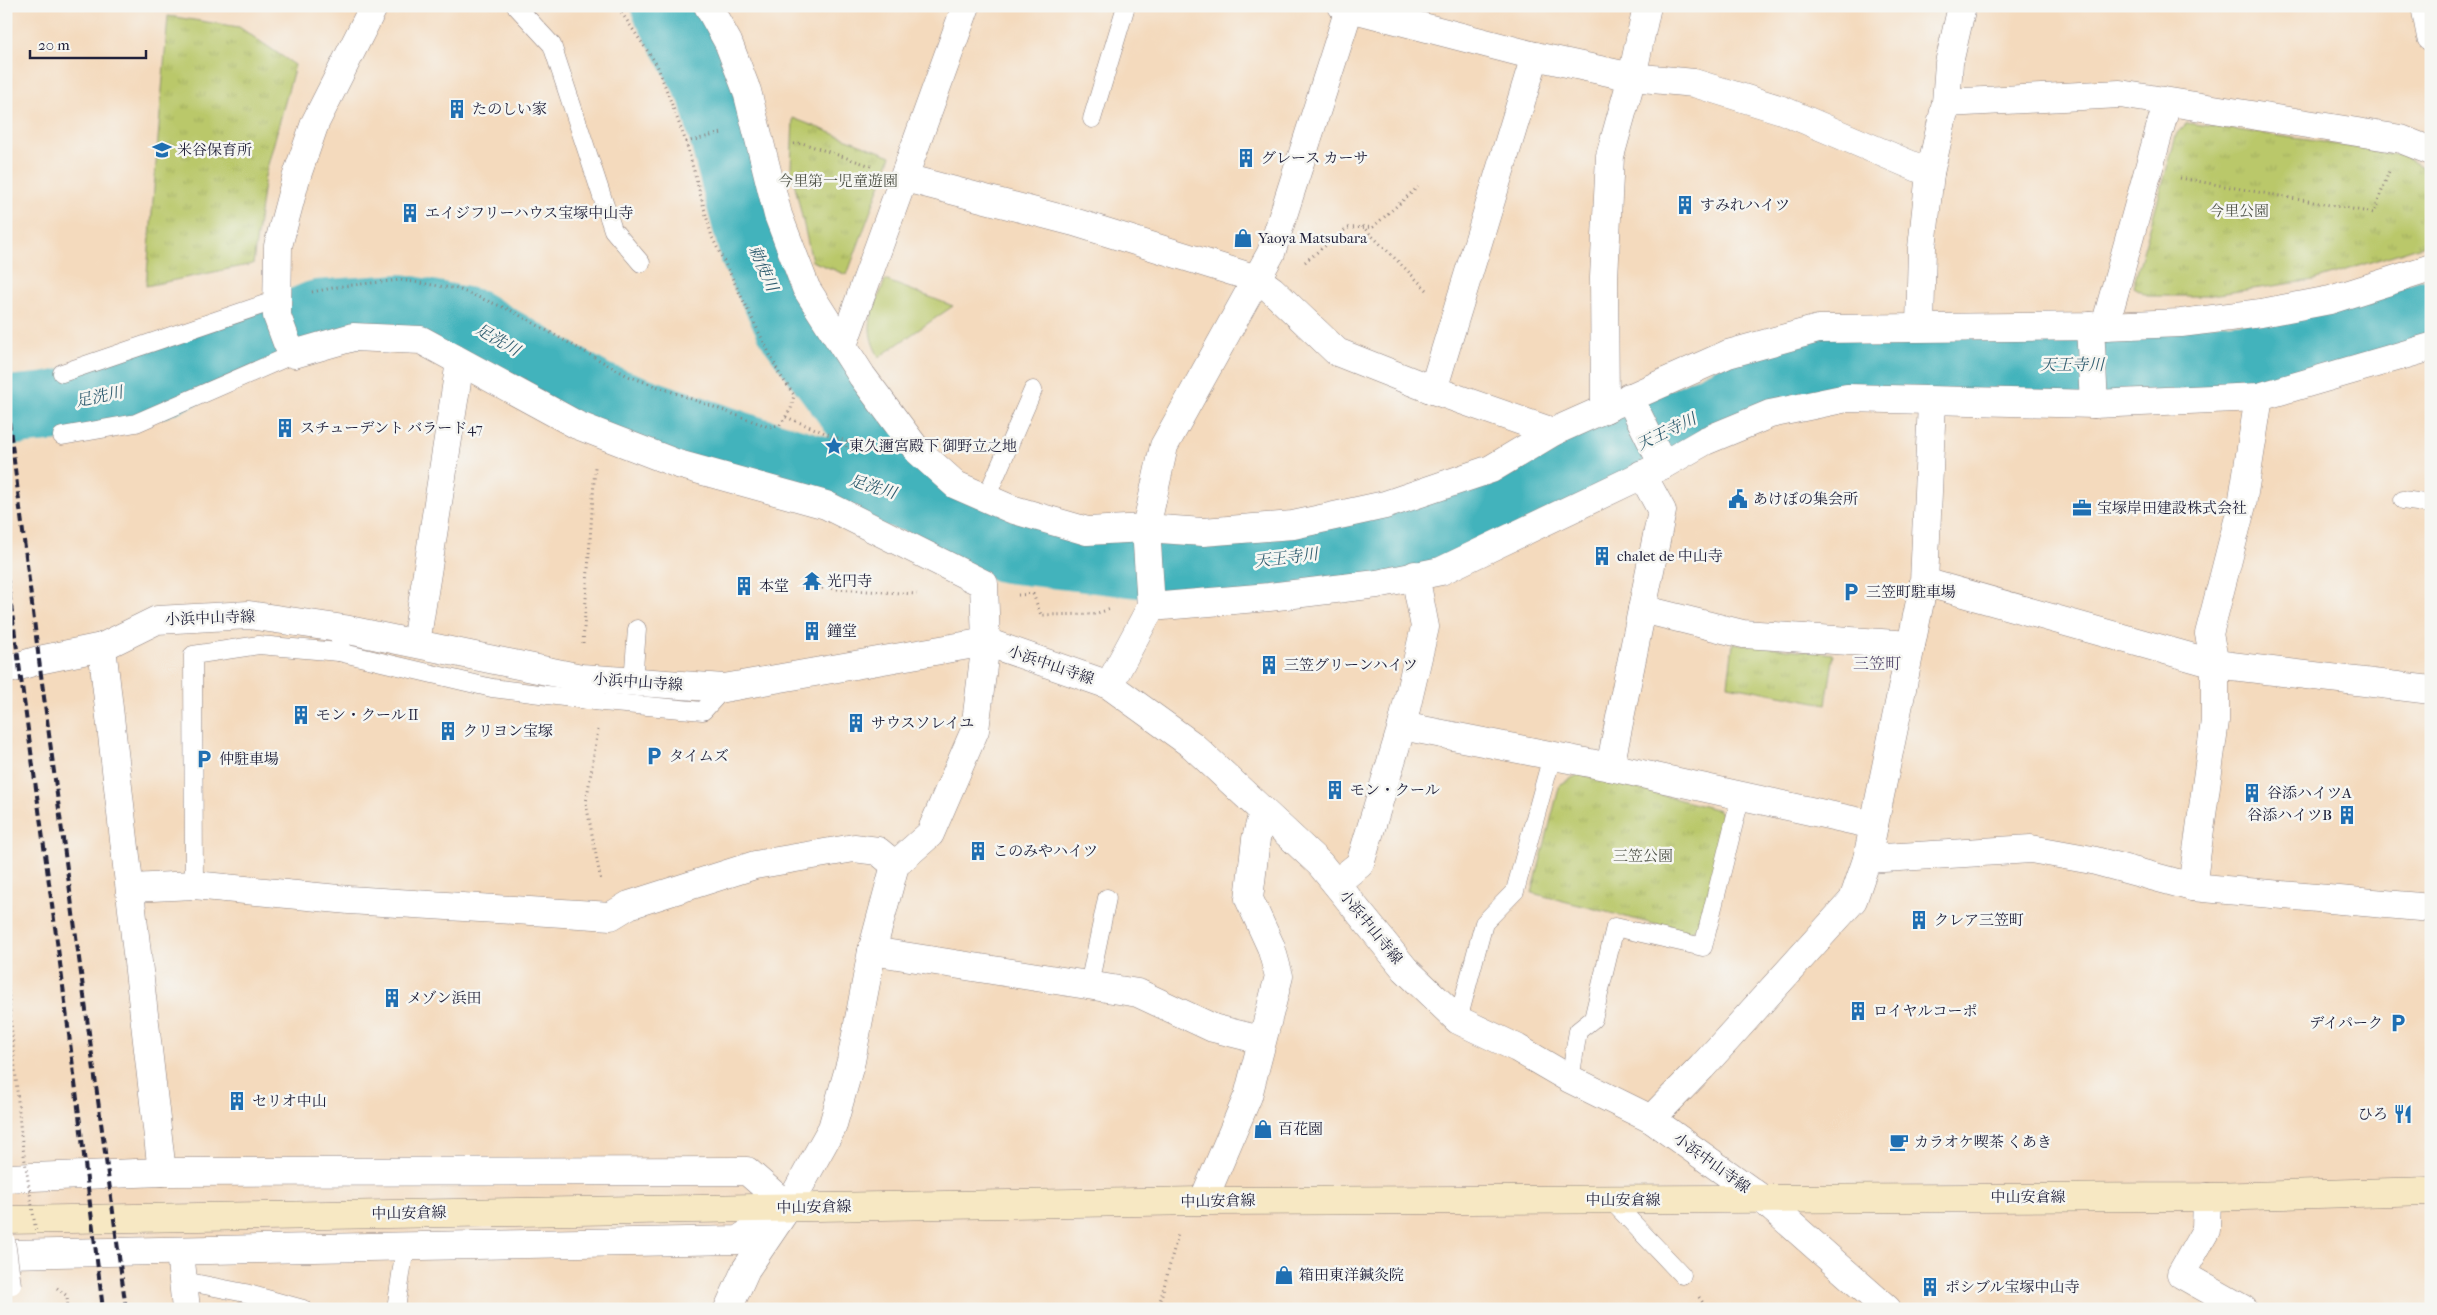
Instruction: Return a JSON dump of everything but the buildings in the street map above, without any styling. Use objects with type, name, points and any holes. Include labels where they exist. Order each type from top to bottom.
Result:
[{"type":"street","points":[[374,6],[315,122],[296,178],[278,246],[277,308],[290,349],[353,337],[421,340],[577,425],[678,464],[826,505],[984,584],[986,642],[976,730],[930,834],[895,865],[872,952],[850,1061],[832,1128],[788,1207],[746,1269],[728,1309]]},
{"type":"street","points":[[708,6],[728,42],[747,91],[778,215],[806,288],[862,376],[917,450],[956,485],[1011,509],[1087,531],[1146,535],[1293,525],[1385,505],[1491,469],[1553,432],[1605,409],[1631,402],[1728,354],[1818,329],[1920,326],[2096,331],[2261,313],[2330,300],[2431,268]]},
{"type":"street","points":[[842,345],[905,178],[966,6]]},
{"type":"street","points":[[1605,409],[1604,278],[1610,156],[1632,77],[1647,6]]},
{"type":"street","points":[[1920,326],[1922,248],[1930,173],[1946,103],[1949,63],[1962,6]]},
{"type":"street","points":[[2425,6],[2431,36]]},
{"type":"street","points":[[1109,685],[1151,602],[1146,535],[1164,446],[1265,284],[1271,253],[1347,7],[1535,56],[1632,77],[1694,83],[1782,110],[1930,173]]},
{"type":"street","points":[[1433,390],[1535,56]]},
{"type":"street","points":[[1946,103],[2120,94],[2401,139],[2431,151]]},
{"type":"street","points":[[2094,398],[2096,331],[2148,172],[2167,103]]},
{"type":"street","points":[[905,178],[1074,222],[1265,284],[1337,352],[1433,390],[1553,432]]},
{"type":"street","points":[[1151,602],[1279,596],[1377,584],[1441,571],[1654,464],[1705,441],[1770,414],[1847,398],[1932,402],[2094,398],[2259,397],[2431,347]]},
{"type":"street","points":[[416,643],[460,362]]},
{"type":"street","points":[[2192,887],[2215,721],[2215,664],[2209,634],[2242,505],[2259,397]]},
{"type":"street","points":[[1610,768],[1662,512],[1654,464],[1631,402]]},
{"type":"street","points":[[1651,1119],[1702,1067],[1852,900],[1867,859],[1924,582],[1932,402]]},
{"type":"street","points":[[1336,883],[1360,864],[1402,726],[1425,627],[1416,575]]},
{"type":"street","points":[[1924,582],[2215,664],[2431,690]]},
{"type":"street","points":[[1642,609],[1744,634],[1911,645]]},
{"type":"street","name":"小浜中山寺線","points":[[6,670],[39,660],[102,647],[157,620],[248,614],[341,641],[416,643],[581,678],[724,688],[986,642],[1109,685],[1192,745],[1320,864],[1405,969],[1458,1020],[1517,1048],[1570,1079],[1651,1119],[1761,1198],[1887,1309]]},
{"type":"street","points":[[102,647],[162,1172]]},
{"type":"street","points":[[1402,726],[1610,768],[1874,825]]},
{"type":"street","points":[[1203,1201],[1248,1096],[1279,976],[1271,947],[1249,899],[1256,838],[1263,812]]},
{"type":"street","points":[[131,888],[194,885],[349,900],[611,916],[629,904],[755,864],[854,848],[878,851],[895,865]]},
{"type":"street","points":[[1867,859],[2031,849],[2092,860],[2192,887],[2431,908]]},
{"type":"street","points":[[872,952],[1138,993],[1213,1028],[1261,1040]]},
{"type":"street","points":[[6,1178],[162,1172],[747,1171],[788,1207]]},
{"type":"street","name":"中山安倉線","points":[[6,1220],[1203,1201],[1557,1199],[1612,1201],[1761,1198],[2207,1197],[2431,1191]]},
{"type":"street","points":[[2207,1197],[2206,1230],[2181,1274],[2243,1309]]},
{"type":"street","points":[[6,1254],[738,1240],[788,1207]]},
{"type":"street","points":[[180,1252],[186,1309]]},
{"type":"lane","points":[[516,6],[552,45],[613,230],[641,263]]},
{"type":"lane","points":[[1092,119],[1126,6]]},
{"type":"lane","points":[[62,373],[277,308]]},
{"type":"lane","points":[[62,436],[136,423],[290,349]]},
{"type":"lane","points":[[986,498],[1033,390]]},
{"type":"lane","points":[[2403,500],[2431,504]]},
{"type":"lane","points":[[633,682],[637,629]]},
{"type":"lane","points":[[194,885],[194,655],[259,645],[341,641],[492,688],[603,702],[703,711],[724,688]]},
{"type":"lane","points":[[1458,1020],[1484,923],[1515,891],[1552,756]]},
{"type":"lane","points":[[1570,1079],[1578,1031],[1593,1019],[1615,927],[1703,947],[1741,796]]},
{"type":"lane","points":[[1089,985],[1106,898]]},
{"type":"lane","points":[[1612,1201],[1682,1275]]},
{"type":"lane","points":[[6,1241],[12,1285]]},
{"type":"lane","points":[[396,1309],[405,1247]]},
{"type":"lane","points":[[184,1281],[245,1293],[304,1309]]},
{"type":"path","points":[[686,142],[728,132]]},
{"type":"path","points":[[2148,172],[2374,213],[2401,139]]},
{"type":"path","points":[[761,148],[802,143],[905,178]]},
{"type":"path","points":[[1265,284],[1347,228],[1373,227],[1418,187]]},
{"type":"path","points":[[1361,226],[1433,297],[1457,310]]},
{"type":"path","points":[[786,417],[847,442],[846,448]]},
{"type":"path","points":[[581,678],[597,433]]},
{"type":"path","points":[[802,587],[918,594]]},
{"type":"path","points":[[984,598],[1033,594],[1041,614],[1094,614],[1122,605],[1151,602]]},
{"type":"path","points":[[600,915],[601,883],[586,803],[603,702]]},
{"type":"path","points":[[6,966],[21,1135],[37,1239]]},
{"type":"path","points":[[1158,1309],[1179,1228]]},
{"type":"path","points":[[67,1296],[68,1309]]},
{"type":"green space","points":[[168,16],[239,27],[295,65],[265,176],[253,264],[146,286]]},
{"type":"green space","name":"今里第一児童遊園","points":[[793,118],[891,156],[847,275],[812,261],[791,168]]},
{"type":"green space","name":"今里公園","points":[[2187,123],[2323,142],[2403,156],[2431,172],[2431,243],[2314,280],[2205,296],[2149,296],[2133,287],[2177,133]]},
{"type":"green space","points":[[885,280],[953,306],[879,357],[871,336],[870,327],[871,318]]},
{"type":"green space","points":[[1733,643],[1834,654],[1826,704],[1728,685]]},
{"type":"green space","name":"三笠公園","points":[[1580,774],[1719,810],[1726,824],[1700,925],[1689,933],[1532,893],[1560,784]]},
{"type":"waterway","name":"勅使川","points":[[666,6],[712,90],[755,253],[792,328],[920,500]]},
{"type":"waterway","name":"天王寺川","points":[[6,411],[49,407],[156,384],[318,315],[401,309],[470,323],[595,396],[747,449],[920,500],[1007,548],[1183,568],[1287,558],[1432,538],[1605,460],[1751,390],[1830,362],[2155,364],[2310,352],[2431,313]]},
{"type":"railway","points":[[6,397],[39,660],[126,1309]]},
{"type":"railway","points":[[6,569],[62,978],[103,1309]]},
{"type":"place","name":"たのしい家","points":[[457,109]]},
{"type":"place","name":"米谷保育所","points":[[162,150]]},
{"type":"place","name":"グレース カーサ","points":[[1246,158]]},
{"type":"place","name":"すみれハイツ","points":[[1685,205]]},
{"type":"place","name":"エイジフリーハウス宝塚中山寺","points":[[410,213]]},
{"type":"place","name":"Yaoya Matsubara","points":[[1243,238]]},
{"type":"place","name":"スチューデント バラード47","points":[[285,428]]},
{"type":"place","name":"東久邇宮殿下 御野立之地","points":[[834,446]]},
{"type":"place","name":"あけぼの集会所","points":[[1738,499]]},
{"type":"place","name":"宝塚岸田建設株式会社","points":[[2082,508]]},
{"type":"place","name":"chalet de 中山寺","points":[[1602,556]]},
{"type":"place","name":"光円寺","points":[[812,581]]},
{"type":"place","name":"本堂","points":[[744,586]]},
{"type":"place","name":"三笠町駐車場","points":[[1851,592]]},
{"type":"place","name":"鐘堂","points":[[812,631]]},
{"type":"place","name":"三笠グリーンハイツ","points":[[1269,665]]},
{"type":"place","name":"モン・クールⅡ","points":[[301,715]]},
{"type":"place","name":"サウスソレイユ","points":[[856,723]]},
{"type":"place","name":"クリヨン宝塚","points":[[448,731]]},
{"type":"place","name":"タイムズ","points":[[654,756]]},
{"type":"place","name":"仲駐車場","points":[[204,759]]},
{"type":"place","name":"モン・クール","points":[[1335,790]]},
{"type":"place","name":"谷添ハイツA","points":[[2252,793]]},
{"type":"place","name":"谷添ハイツB","points":[[2347,815]]},
{"type":"place","name":"このみやハイツ","points":[[978,851]]},
{"type":"place","name":"クレア三笠町","points":[[1919,920]]},
{"type":"place","name":"メゾン浜田","points":[[392,998]]},
{"type":"place","name":"ロイヤルコーポ","points":[[1858,1011]]},
{"type":"place","name":"デイパーク","points":[[2398,1023]]},
{"type":"place","name":"セリオ中山","points":[[237,1101]]},
{"type":"place","name":"ひろ","points":[[2403,1114]]},
{"type":"place","name":"百花園","points":[[1263,1129]]},
{"type":"place","name":"カラオケ喫茶 くあき","points":[[1899,1142]]},
{"type":"place","name":"箱田東洋鍼灸院","points":[[1284,1275]]},
{"type":"place","name":"ポシブル宝塚中山寺","points":[[1930,1287]]},
{"type":"district","name":"三笠町","points":[[1877,663]]},
{"type":"water label","name":"足洗川","points":[[498,339]]},
{"type":"water label","name":"足洗川","points":[[99,396]]},
{"type":"water label","name":"足洗川","points":[[873,486]]}]
